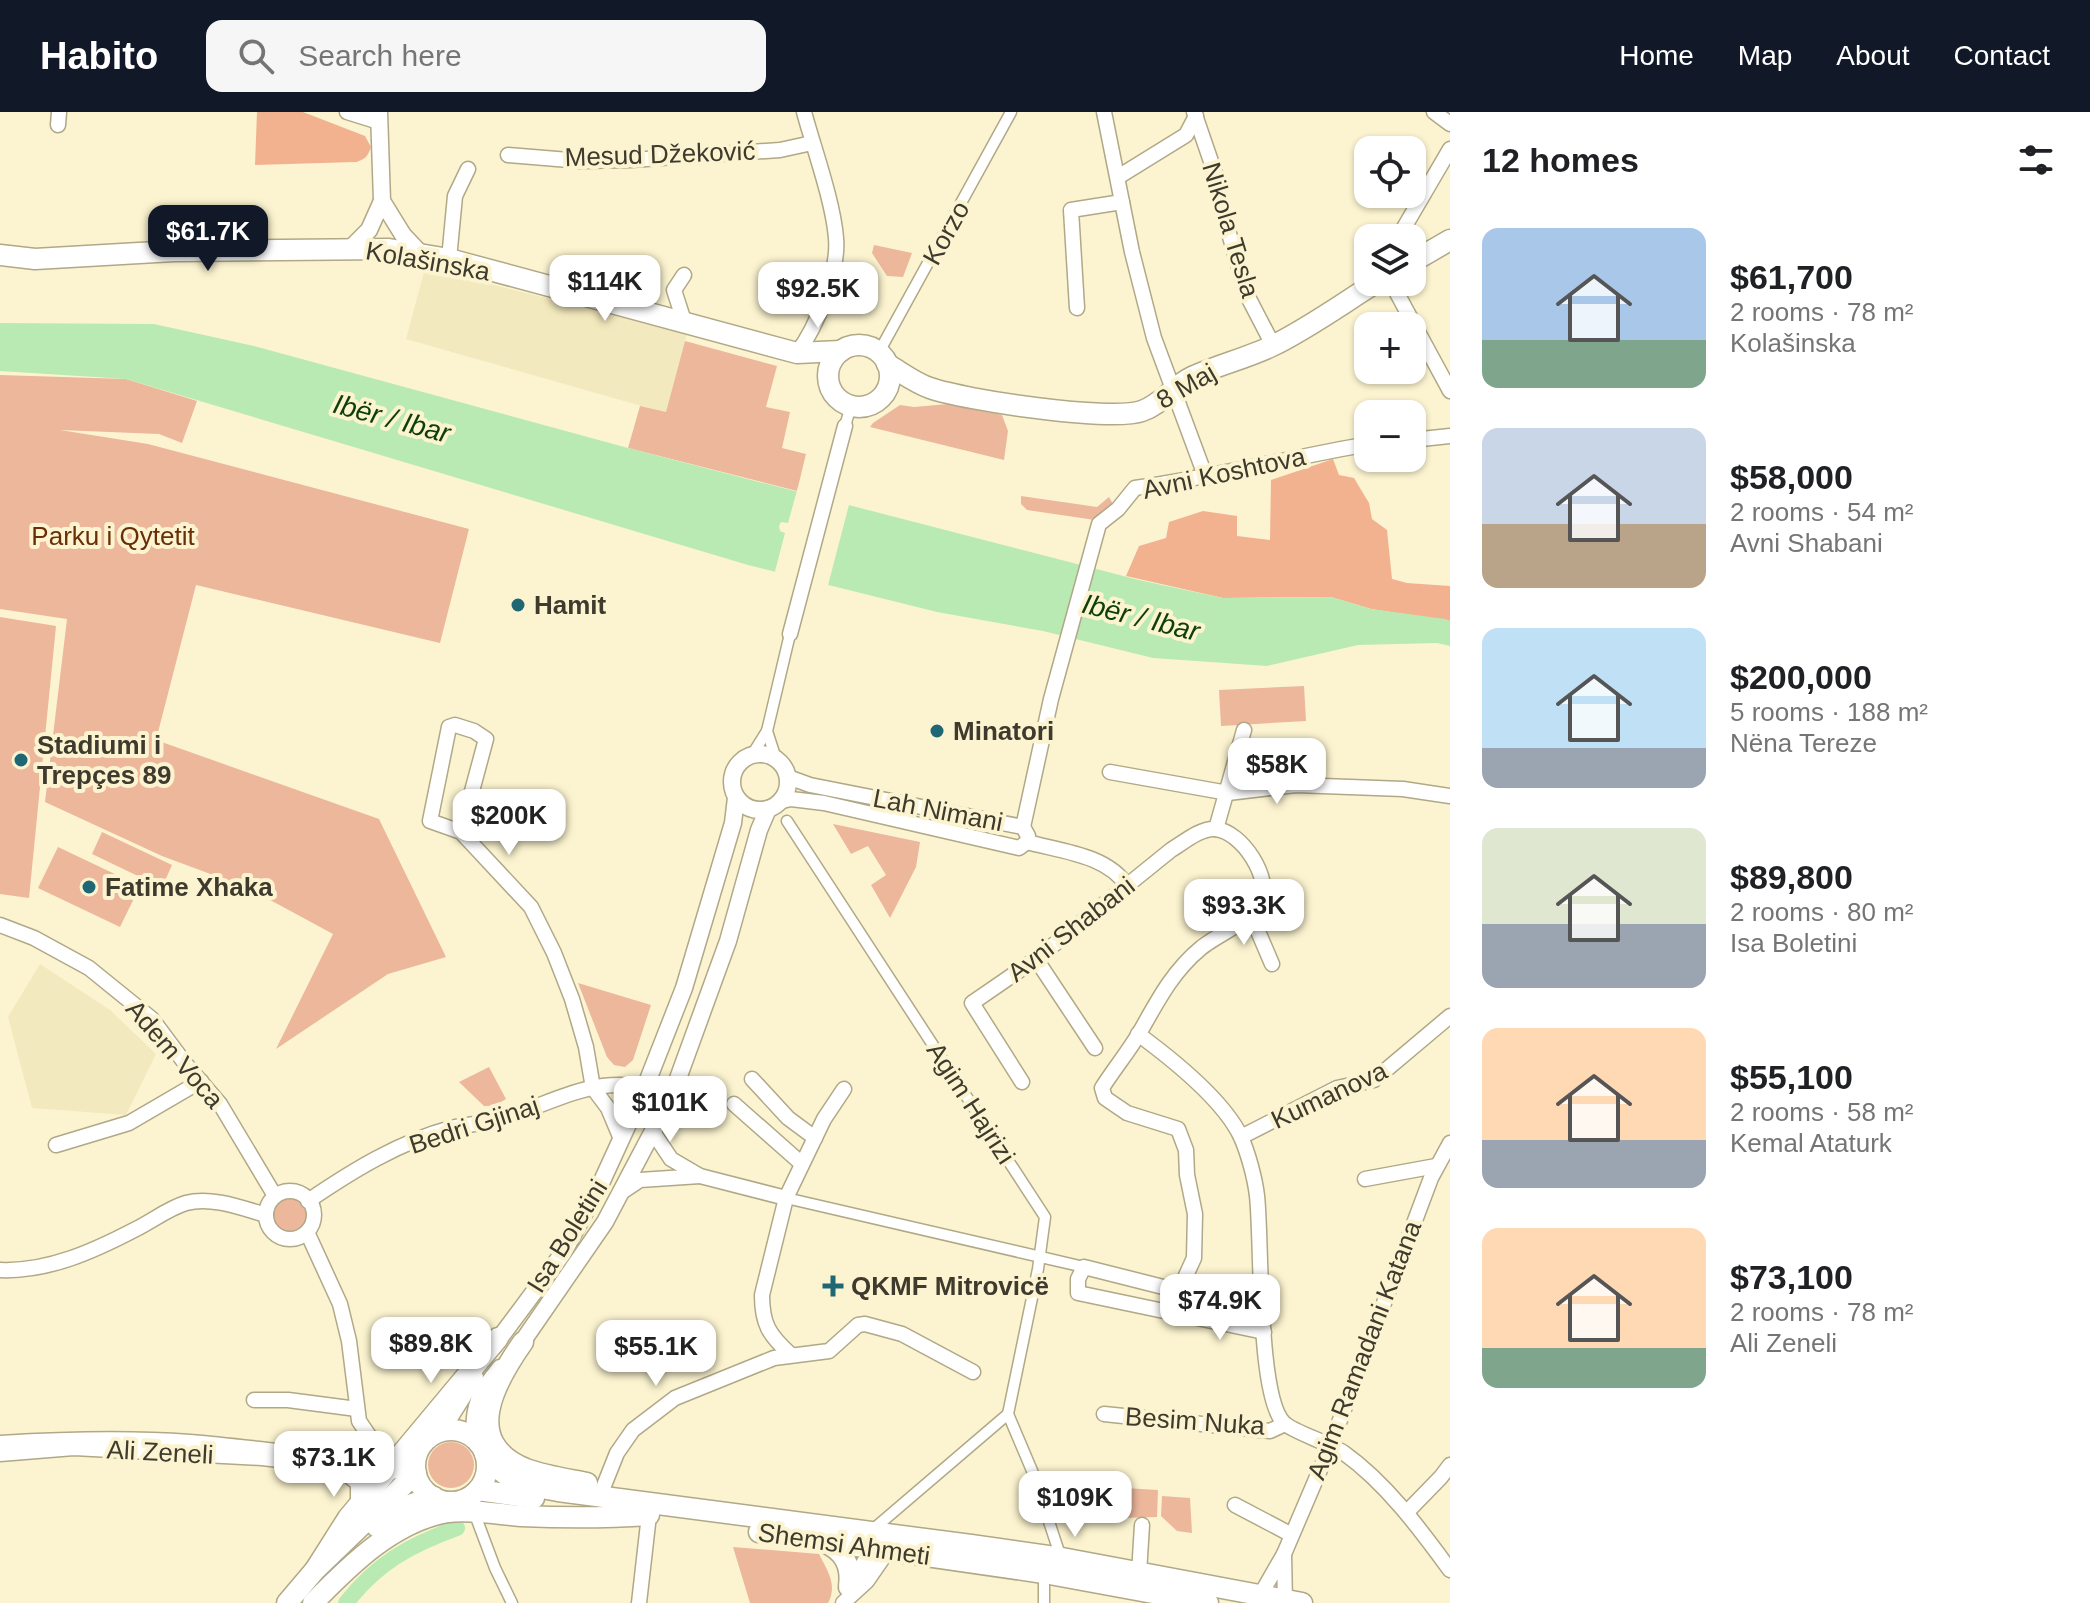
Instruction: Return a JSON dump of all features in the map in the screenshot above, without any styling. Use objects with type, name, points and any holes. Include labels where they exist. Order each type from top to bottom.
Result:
[{"type":"main road","points":[[1426,254],[1450,240]]},
{"type":"main road","name":"Kolašinska","points":[[0,255],[35,259],[174,251],[389,249],[449,259],[797,353],[828,379]]},
{"type":"main road","name":"8 Maj","points":[[883,358],[929,388],[977,399],[1119,415],[1144,411],[1192,377],[1273,345],[1354,296]]},
{"type":"main road","points":[[856,345],[864,346],[883,358],[888,385],[884,395],[848,416],[828,379],[831,363],[841,351],[856,345]]},
{"type":"main road","name":"Kolašinska","points":[[797,353],[841,351]]},
{"type":"main road","name":"8 Maj","points":[[876,402],[898,393],[929,388]]},
{"type":"main road","points":[[287,1603],[402,1465],[498,1338]]},
{"type":"main road","points":[[523,1342],[503,1371],[489,1404],[489,1425],[495,1445],[524,1468],[603,1488],[646,1509]]},
{"type":"main road","points":[[315,1570],[361,1502],[423,1444],[441,1431],[453,1430],[480,1446],[487,1467],[485,1479],[478,1490],[458,1501],[445,1501],[434,1497],[402,1465]]},
{"type":"main road","name":"Shemsi Ahmeti","points":[[480,1446],[493,1466],[515,1481],[558,1491],[820,1541],[882,1540],[1208,1603]]},
{"type":"main road","points":[[345,1469],[361,1482],[361,1502]]},
{"type":"main road","name":"Shemsi Ahmeti","points":[[478,1490],[882,1540],[1061,1558],[1291,1602]]},
{"type":"main road","points":[[313,1603],[335,1572],[378,1525],[409,1505],[434,1497]]},
{"type":"main road","points":[[313,1603],[340,1575],[389,1536],[430,1517],[449,1512],[474,1512],[585,1519],[646,1509]]},
{"type":"main road","points":[[820,1541],[837,1549],[847,1561],[850,1593]]},
{"type":"street","points":[[347,112],[379,117],[382,201],[369,230],[351,248]]},
{"type":"street","points":[[797,353],[814,326],[835,256],[834,224],[804,112]]},
{"type":"street","name":"Korzo","points":[[883,358],[1011,112]]},
{"type":"street","points":[[1104,112],[1154,338],[1175,387],[1206,478]]},
{"type":"street","points":[[1434,112],[1450,124]]},
{"type":"street","points":[[1118,177],[1186,135],[1196,114]]},
{"type":"street","name":"Nikola Tesla","points":[[1196,114],[1216,176],[1224,217],[1247,295],[1273,345]]},
{"type":"street","name":"Mesud Džeković","points":[[508,155],[619,161],[780,150],[812,143]]},
{"type":"street","points":[[1406,224],[1450,149]]},
{"type":"street","points":[[449,259],[455,196],[468,169]]},
{"type":"street","points":[[382,201],[403,235],[421,254]]},
{"type":"street","points":[[1077,308],[1071,210],[1122,202]]},
{"type":"street","points":[[684,275],[674,290],[684,321]]},
{"type":"street","points":[[1399,296],[1450,391]]},
{"type":"street","points":[[752,755],[767,731],[848,416]]},
{"type":"street","points":[[1426,439],[1450,436]]},
{"type":"street","name":"Avni Koshtova","points":[[1025,835],[1059,669],[1099,524],[1118,509],[1135,488],[1206,478],[1287,458],[1354,446]]},
{"type":"street","points":[[461,832],[486,739],[455,725],[449,727],[430,821],[461,832],[531,907],[572,999],[586,1047],[593,1088],[608,1108],[621,1139]]},
{"type":"street","points":[[1185,1315],[1179,1291],[1194,1258],[1195,1214],[1187,1175],[1186,1150],[1178,1129],[1127,1113],[1105,1098],[1102,1088],[1177,971],[1208,942],[1257,910],[1263,898],[1257,867],[1244,844],[1227,832],[1216,829],[1244,730]]},
{"type":"street","points":[[767,731],[776,759],[788,777],[787,790],[780,803],[750,809],[736,798],[732,785],[734,773],[741,762],[752,755],[776,759]]},
{"type":"street","points":[[1110,772],[1228,793],[1296,785],[1403,789],[1450,796]]},
{"type":"street","name":"Lah Nimani","points":[[780,803],[824,803],[1019,848],[1025,835],[810,785],[788,777]]},
{"type":"street","name":"Isa Boletini","points":[[441,1431],[498,1338],[563,1253],[608,1168],[646,1085],[684,988],[733,823],[736,798]]},
{"type":"street","name":"Isa Boletini","points":[[480,1446],[475,1416],[480,1394],[523,1342],[588,1249],[626,1185],[672,1095],[728,941],[759,830],[780,803]]},
{"type":"street","name":"Agim Hajrizi","points":[[787,821],[1045,1217],[1040,1258],[1008,1414]]},
{"type":"street","name":"Avni Shabani","points":[[1022,1082],[972,1003],[1036,959],[1193,836],[1216,829]]},
{"type":"street","points":[[1025,835],[1104,864],[1120,875],[1127,886]]},
{"type":"street","points":[[1251,915],[1272,964]]},
{"type":"street","name":"Adem Voca","points":[[0,925],[57,949],[89,968],[152,1019],[220,1104],[275,1196]]},
{"type":"street","points":[[1036,959],[1095,1048]]},
{"type":"street","name":"Kumanova","points":[[1241,1137],[1337,1088],[1374,1080],[1450,1016]]},
{"type":"street","points":[[1138,1034],[1213,1100],[1241,1137],[1257,1194],[1264,1332],[1272,1399],[1285,1424],[1348,1455],[1407,1512],[1450,1570]]},
{"type":"street","points":[[752,1079],[788,1118],[815,1138]]},
{"type":"street","points":[[56,1145],[129,1123],[201,1081]]},
{"type":"street","name":"Bedri Gjinaj","points":[[308,1201],[358,1167],[448,1129],[497,1120],[567,1094],[614,1083],[646,1085]]},
{"type":"street","points":[[646,1085],[672,1095]]},
{"type":"street","points":[[790,1354],[768,1332],[762,1295],[786,1198],[815,1138],[844,1089]]},
{"type":"street","points":[[734,1104],[802,1164]]},
{"type":"street","points":[[653,1132],[673,1161],[700,1176],[1179,1291]]},
{"type":"street","name":"Agim Ramadani Katana","points":[[1260,1598],[1284,1554],[1331,1444],[1436,1166],[1450,1143]]},
{"type":"street","points":[[1365,1179],[1436,1166]]},
{"type":"street","points":[[608,1168],[626,1185],[640,1180],[700,1176]]},
{"type":"street","points":[[289,1191],[308,1201],[312,1206],[313,1220],[307,1232],[293,1239],[277,1236],[267,1223],[270,1201],[289,1191]]},
{"type":"street","points":[[0,1270],[24,1271],[97,1248],[187,1203],[208,1201],[266,1215]]},
{"type":"street","points":[[307,1232],[340,1304],[349,1341],[359,1421],[402,1465]]},
{"type":"street","points":[[1084,1267],[1078,1279],[1078,1293],[1264,1332]]},
{"type":"street","points":[[603,1488],[617,1453],[633,1430],[675,1398],[774,1358],[829,1351],[853,1328],[865,1324],[902,1334],[973,1372]]},
{"type":"street","points":[[254,1400],[288,1400],[357,1409]]},
{"type":"street","points":[[850,1593],[882,1540],[1008,1414],[1033,1473],[1061,1558]]},
{"type":"street","name":"Besim Nuka","points":[[1104,1414],[1270,1431],[1285,1424]]},
{"type":"street","name":"Ali Zeneli","points":[[0,1443],[75,1437],[185,1441],[402,1465]]},
{"type":"street","name":"Ali Zeneli","points":[[0,1454],[74,1448],[262,1458],[345,1469],[402,1465]]},
{"type":"street","points":[[1407,1512],[1449,1466]]},
{"type":"street","points":[[1235,1505],[1290,1534]]},
{"type":"street","points":[[639,1603],[646,1509]]},
{"type":"street","points":[[474,1512],[512,1603]]},
{"type":"street","points":[[1139,1573],[1142,1525]]},
{"type":"street","name":"Agim Ramadani Katana","points":[[1284,1554],[1291,1602]]},
{"type":"street","points":[[1044,1573],[1044,1603]]},
{"type":"shaded area","points":[[257,112],[303,112],[365,136],[371,147],[369,153],[355,162],[255,165]]},
{"type":"shaded area","points":[[425,268],[687,333],[666,413],[406,339]]},
{"type":"shaded area","points":[[1333,459],[1339,475],[1354,478],[1369,503],[1372,519],[1387,530],[1392,579],[1450,586],[1450,621],[1371,609],[1331,597],[1223,598],[1126,576],[1139,546],[1166,538],[1169,522],[1203,511],[1237,516],[1237,536],[1270,540],[1271,480]]},
{"type":"shaded area","points":[[40,964],[110,1010],[156,1054],[126,1115],[32,1108],[8,1017]]},
{"type":"green space","points":[[874,245],[912,253],[903,277],[887,276],[872,253]]},
{"type":"green space","points":[[685,341],[777,366],[766,407],[790,412],[782,448],[806,454],[797,491],[628,448],[640,406],[666,412]]},
{"type":"green space","name":"Parku i Qytetit","points":[[0,375],[126,379],[197,401],[182,443],[159,434],[60,430],[148,444],[469,529],[440,643],[196,585],[156,740],[379,819],[446,957],[388,974],[276,1049],[333,934],[248,888],[162,856],[45,802],[67,619],[0,609]]},
{"type":"green space","points":[[948,404],[1002,415],[1008,431],[1004,460],[870,427],[900,405]]},
{"type":"green space","points":[[1021,496],[1097,507],[1109,497],[1114,506],[1095,520],[1027,510],[1021,504]]},
{"type":"green space","name":"Stadiumi i Trepçes 89","points":[[0,617],[56,626],[29,898],[0,894]]},
{"type":"green space","points":[[1304,686],[1306,721],[1221,726],[1219,690]]},
{"type":"green space","points":[[833,824],[920,842],[916,867],[890,918],[871,885],[886,875],[868,846],[851,854]]},
{"type":"green space","name":"Fatime Xhaka","points":[[102,832],[172,865],[160,892],[139,882],[140,877],[92,854]]},
{"type":"green space","name":"Fatime Xhaka","points":[[58,847],[140,886],[120,927],[38,888]]},
{"type":"green space","points":[[578,983],[651,1005],[633,1060],[625,1067],[614,1065],[607,1057]]},
{"type":"green space","points":[[489,1067],[506,1099],[494,1106],[484,1106],[459,1082]]},
{"type":"green space","points":[[290,1199],[302,1204],[307,1216],[302,1228],[290,1233],[278,1228],[273,1216],[278,1204]]},
{"type":"green space","points":[[451,1442],[467,1449],[474,1465],[467,1481],[451,1488],[435,1481],[428,1465],[435,1449]]},
{"type":"green space","points":[[1125,1488],[1158,1490],[1157,1517],[1122,1518]]},
{"type":"green space","points":[[1162,1496],[1190,1498],[1192,1533],[1177,1531],[1161,1516]]},
{"type":"green space","points":[[733,1547],[819,1554],[832,1584],[828,1603],[750,1603]]},
{"type":"water","name":"Ibër / Ibar","points":[[0,323],[154,324],[254,346],[628,448],[1139,580],[1223,598],[1331,597],[1371,609],[1445,619],[1450,621],[1450,646],[1437,643],[1358,645],[1267,666],[1153,658],[1043,631],[937,612],[748,565],[126,379],[0,371]]},
{"type":"pier","points":[[798,487],[850,501],[827,589],[774,575],[785,533],[780,531],[779,526],[781,522],[788,523]]},
{"type":"waterway","points":[[346,1603],[382,1566],[424,1541],[457,1528]]},
{"type":"place","name":"Hamit","points":[[518,605]]},
{"type":"place","name":"Minatori","points":[[937,731]]},
{"type":"place","name":"Stadiumi i Trepçes 89","points":[[21,760]]},
{"type":"place","name":"Fatime Xhaka","points":[[89,887]]},
{"type":"place","name":"QKMF Mitrovicë","points":[[833,1286]]}]
